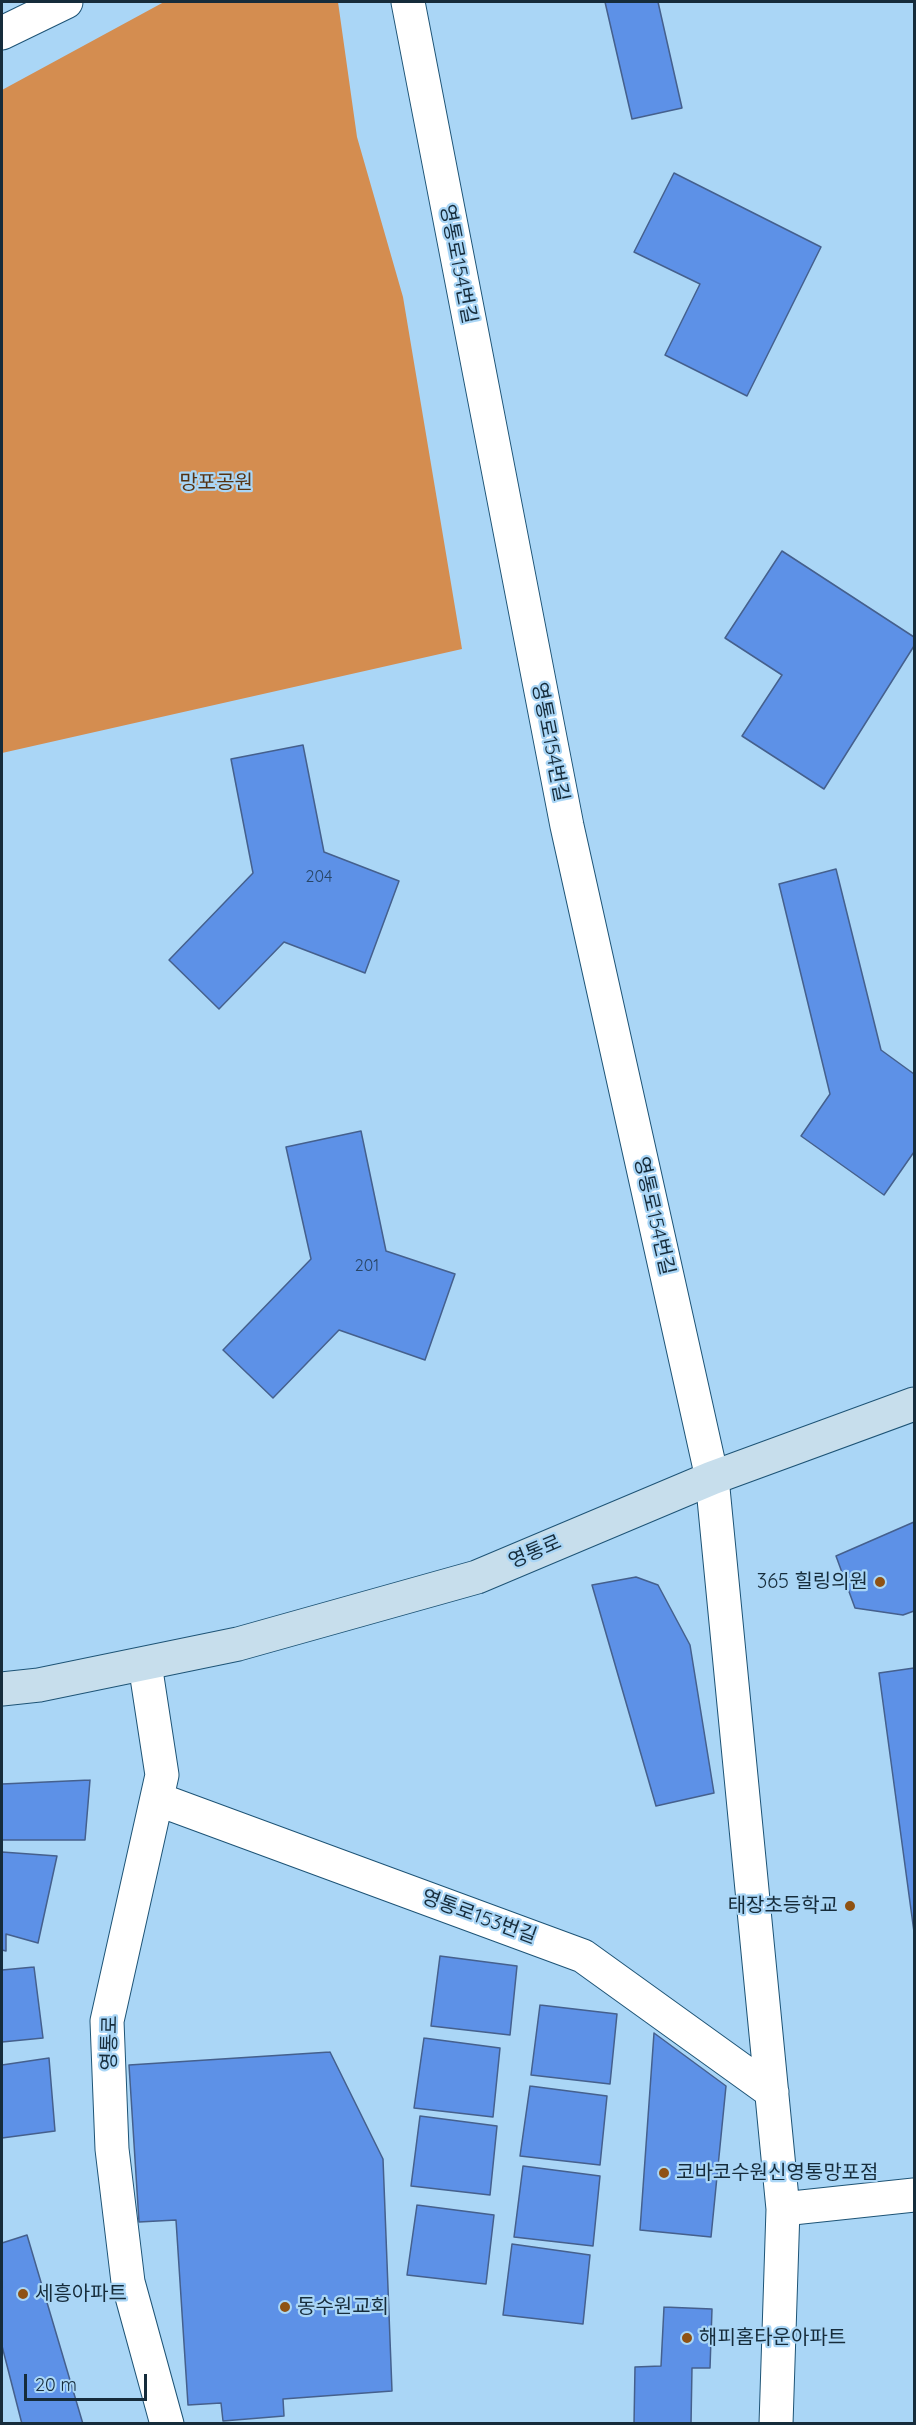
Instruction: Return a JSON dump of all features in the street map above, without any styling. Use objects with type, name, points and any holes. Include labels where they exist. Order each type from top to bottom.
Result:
[{"type":"main road","name":"영통로","points":[[2,1689],[39,1685],[237,1644],[477,1576],[712,1478],[915,1404]]},
{"type":"street","points":[[2,33],[66,2]]},
{"type":"street","name":"영통로154번길","points":[[408,2],[567,826],[712,1478]]},
{"type":"street","points":[[712,1478],[783,2209],[776,2424]]},
{"type":"street","name":"영통로","points":[[145,1664],[162,1775],[107,2021],[112,2149],[128,2282],[167,2424]]},
{"type":"street","name":"영통로153번길","points":[[156,1799],[583,1956],[771,2092]]},
{"type":"street","points":[[783,2209],[915,2195]]},
{"type":"green space","name":"망포공원","points":[[164,2],[338,2],[357,137],[403,297],[462,649],[2,753],[2,90]]},
{"type":"building","points":[[605,2],[658,2],[682,108],[632,119]]},
{"type":"building","points":[[674,173],[821,247],[747,396],[665,355],[700,284],[634,252]]},
{"type":"building","points":[[782,551],[914,637],[914,646],[824,789],[742,736],[782,675],[725,638]]},
{"type":"building","points":[[303,745],[324,852],[399,881],[365,973],[284,942],[219,1009],[169,960],[253,873],[231,759]]},
{"type":"building","points":[[836,869],[881,1050],[914,1074],[914,1152],[884,1195],[801,1136],[830,1094],[779,884]]},
{"type":"building","points":[[361,1131],[386,1251],[455,1274],[425,1360],[339,1330],[273,1398],[223,1350],[311,1259],[286,1147]]},
{"type":"building","name":"365 힐링의원","points":[[914,1522],[914,1611],[903,1615],[855,1608],[836,1556]]},
{"type":"building","points":[[636,1577],[658,1585],[690,1645],[714,1793],[656,1806],[592,1585]]},
{"type":"building","points":[[914,1668],[914,1932],[879,1673]]},
{"type":"building","points":[[90,1780],[85,1840],[2,1840],[2,1784]]},
{"type":"building","points":[[2,1852],[57,1856],[38,1943],[6,1934],[6,1951],[2,1950]]},
{"type":"building","points":[[440,1956],[517,1966],[510,2035],[431,2026]]},
{"type":"building","points":[[34,1967],[43,2038],[2,2042],[2,1970]]},
{"type":"building","points":[[540,2005],[617,2014],[610,2084],[531,2075]]},
{"type":"building","points":[[654,2033],[726,2086],[711,2237],[640,2230]]},
{"type":"building","points":[[424,2038],[500,2048],[493,2117],[414,2108]]},
{"type":"building","name":"동수원교회","points":[[330,2052],[383,2159],[392,2391],[283,2399],[284,2416],[223,2421],[221,2403],[188,2405],[176,2220],[139,2222],[129,2065]]},
{"type":"building","points":[[49,2058],[55,2131],[2,2138],[2,2065]]},
{"type":"building","points":[[530,2086],[607,2096],[600,2165],[520,2156]]},
{"type":"building","points":[[420,2116],[497,2126],[490,2195],[411,2186]]},
{"type":"building","points":[[523,2166],[600,2176],[593,2246],[514,2237]]},
{"type":"building","points":[[417,2205],[494,2215],[486,2284],[407,2275]]},
{"type":"building","name":"세흥아파트","points":[[27,2235],[83,2424],[22,2424],[2,2346],[2,2243]]},
{"type":"building","points":[[512,2244],[590,2255],[583,2324],[503,2315]]},
{"type":"building","name":"해피홈타운아파트","points":[[664,2307],[712,2309],[710,2368],[692,2368],[691,2424],[634,2424],[635,2367],[661,2366]]},
{"type":"place","name":"365 힐링의원","points":[[880,1582]]},
{"type":"place","name":"태장초등학교","points":[[850,1906]]},
{"type":"place","name":"코바코수원신영통망포점","points":[[664,2173]]},
{"type":"place","name":"세흥아파트","points":[[23,2294]]},
{"type":"place","name":"동수원교회","points":[[285,2307]]},
{"type":"place","name":"해피홈타운아파트","points":[[687,2338]]}]
